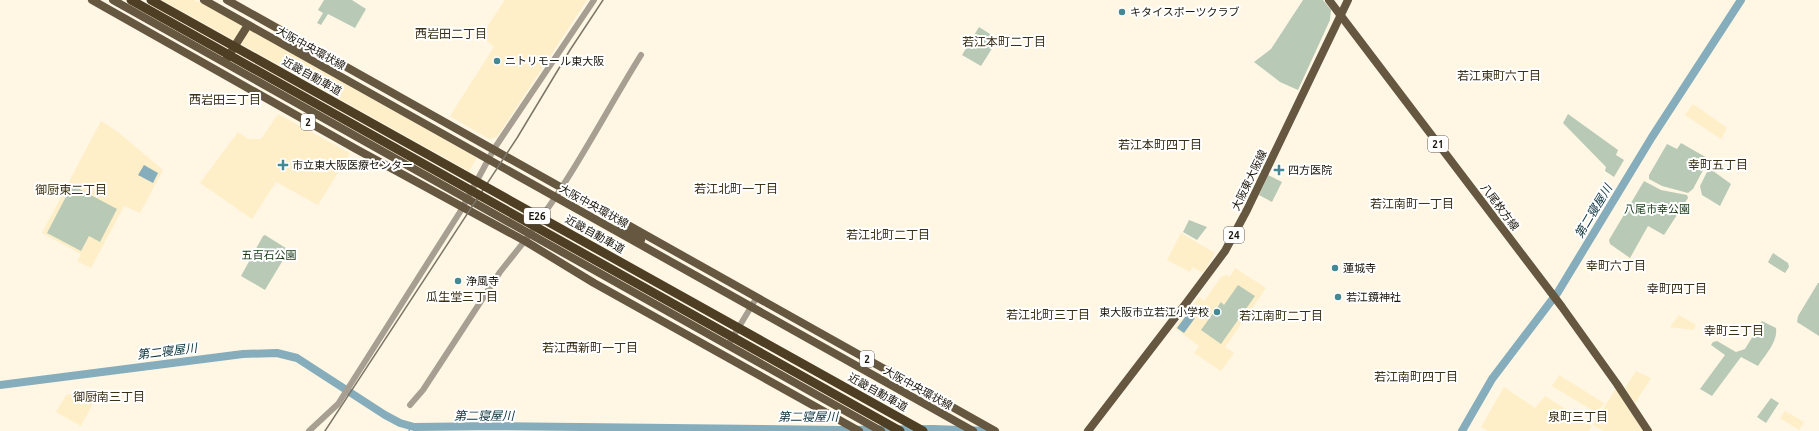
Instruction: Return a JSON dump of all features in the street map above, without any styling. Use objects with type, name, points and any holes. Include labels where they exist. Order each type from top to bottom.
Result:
[{"type":"highway","name":"近畿自動車道","points":[[131,0],[900,431]]},
{"type":"highway","name":"近畿自動車道","points":[[151,0],[923,431]]},
{"type":"main road","name":"2","points":[[92,0],[287,110],[525,241],[594,282],[859,431]]},
{"type":"main road","name":"2","points":[[114,0],[881,431]]},
{"type":"main road","name":"大阪中央環状線","points":[[204,0],[973,431]]},
{"type":"main road","points":[[218,0],[244,9]]},
{"type":"main road","name":"2","points":[[227,0],[995,431]]},
{"type":"main road","name":"八尾枚方線","points":[[1329,0],[1548,288],[1617,384],[1648,431]]},
{"type":"main road","name":"大阪東大阪線","points":[[1088,431],[1225,251],[1247,210],[1348,0]]},
{"type":"main road","points":[[268,23],[329,71]]},
{"type":"main road","points":[[158,25],[214,69]]},
{"type":"main road","points":[[224,63],[248,25]]},
{"type":"main road","points":[[287,110],[335,130],[356,136]]},
{"type":"main road","points":[[593,205],[679,266]]},
{"type":"main road","points":[[633,293],[694,337]]},
{"type":"main road","points":[[795,331],[820,340],[877,365]]},
{"type":"street","points":[[309,431],[338,404],[462,207],[494,150],[594,0]]},
{"type":"street","points":[[410,405],[423,390],[500,272],[557,198],[641,55]]},
{"type":"street","points":[[728,345],[757,297]]},
{"type":"shaded area","points":[[162,0],[194,0],[204,4],[477,158],[469,171]]},
{"type":"shaded area","name":"ニトリモール東大阪","points":[[505,0],[587,0],[497,137],[489,139],[450,116],[494,47],[481,36]]},
{"type":"shaded area","points":[[1693,104],[1726,127],[1721,139],[1685,115]]},
{"type":"shaded area","points":[[278,114],[350,153],[318,205],[276,182],[252,219],[200,183],[238,132],[248,139],[261,139]]},
{"type":"shaded area","points":[[101,121],[118,132],[163,170],[140,213],[124,206],[91,268],[77,261],[81,254],[42,233]]},
{"type":"shaded area","points":[[1181,233],[1215,253],[1203,273],[1193,267],[1190,272],[1167,260]]},
{"type":"shaded area","name":"東大阪市立若江小学校","points":[[1235,268],[1266,288],[1225,347],[1234,353],[1221,371],[1194,353],[1199,346],[1175,328],[1199,297],[1204,301],[1221,277],[1226,275],[1230,277]]},
{"type":"shaded area","points":[[1679,315],[1696,325],[1693,330],[1670,327]]},
{"type":"shaded area","points":[[1636,371],[1651,378],[1635,403],[1625,388]]},
{"type":"shaded area","points":[[1559,375],[1604,403],[1597,413],[1552,386]]},
{"type":"shaded area","points":[[1504,387],[1535,408],[1545,396],[1592,426],[1589,431],[1488,431],[1481,427]]},
{"type":"shaded area","points":[[100,390],[81,426],[56,412],[66,395]]},
{"type":"shaded area","points":[[1615,390],[1643,431],[1603,431],[1593,425]]},
{"type":"shaded area","points":[[1785,411],[1804,422],[1799,430],[1780,418]]},
{"type":"green space","points":[[324,0],[352,0],[366,9],[355,28],[328,14],[321,25],[317,23],[323,13],[318,10]]},
{"type":"green space","points":[[1303,0],[1323,0],[1331,10],[1330,20],[1298,90],[1280,82],[1254,62],[1271,49]]},
{"type":"green space","points":[[979,27],[998,39],[981,66],[962,55]]},
{"type":"green space","points":[[1568,114],[1618,150],[1616,155],[1624,160],[1614,177],[1605,171],[1606,167],[1563,123]]},
{"type":"green space","points":[[1681,143],[1709,159],[1693,189],[1688,193],[1662,186],[1649,179],[1649,175],[1667,144],[1677,149]]},
{"type":"green space","points":[[1709,168],[1731,184],[1720,206],[1702,195],[1700,186]]},
{"type":"green space","points":[[1268,175],[1282,182],[1272,202],[1259,195]]},
{"type":"green space","name":"八尾市幸公園","points":[[1644,181],[1661,190],[1687,195],[1688,198],[1664,235],[1648,226],[1630,258],[1610,244],[1609,240]]},
{"type":"green space","points":[[72,185],[117,209],[100,242],[89,236],[81,251],[47,233]]},
{"type":"green space","points":[[1189,220],[1207,227],[1197,240],[1183,232]]},
{"type":"green space","name":"五百石公園","points":[[265,235],[289,250],[265,290],[241,276],[263,236]]},
{"type":"green space","points":[[1773,253],[1788,263],[1789,267],[1785,273],[1768,262]]},
{"type":"green space","points":[[1818,283],[1819,336],[1797,322],[1798,316]]},
{"type":"green space","points":[[1238,285],[1255,296],[1221,344],[1201,330],[1221,302],[1224,305]]},
{"type":"green space","points":[[1762,321],[1776,328],[1776,333],[1773,343],[1758,366],[1741,357],[1712,396],[1700,389],[1725,355],[1711,345],[1713,342],[1717,341],[1736,352],[1745,349]]},
{"type":"green space","points":[[1771,398],[1779,403],[1766,423],[1757,417]]},
{"type":"water","points":[[144,165],[158,173],[153,183],[138,175]]},
{"type":"water","points":[[1188,313],[1195,318],[1184,333],[1177,328]]},
{"type":"waterway","name":"第二寝屋川","points":[[1462,431],[1492,379],[1558,292],[1652,137],[1741,0]]},
{"type":"waterway","name":"第二寝屋川","points":[[0,385],[243,354],[277,353],[297,358],[385,415],[400,423],[414,427],[497,426],[840,430],[933,429],[990,431]]},
{"type":"waterway","name":"第二寝屋川","points":[[409,431],[411,426]]},
{"type":"railway","points":[[325,431],[517,138],[570,50],[603,0]]},
{"type":"place","name":"キタイスポーツクラブ","points":[[1122,12]]},
{"type":"place","name":"ニトリモール東大阪","points":[[497,61]]},
{"type":"place","name":"市立東大阪医療センター","points":[[283,165]]},
{"type":"place","name":"四方医院","points":[[1279,170]]},
{"type":"place","name":"蓮城寺","points":[[1335,268]]},
{"type":"place","name":"浄風寺","points":[[458,281]]},
{"type":"place","name":"若江鏡神社","points":[[1338,297]]},
{"type":"place","name":"東大阪市立若江小学校","points":[[1217,312]]},
{"type":"district","name":"西岩田二丁目","points":[[451,33]]},
{"type":"district","name":"若江本町二丁目","points":[[1004,41]]},
{"type":"district","name":"若江東町六丁目","points":[[1499,75]]},
{"type":"district","name":"西岩田三丁目","points":[[225,99]]},
{"type":"district","name":"若江本町四丁目","points":[[1160,144]]},
{"type":"district","name":"幸町五丁目","points":[[1718,164]]},
{"type":"district","name":"若江北町一丁目","points":[[736,188]]},
{"type":"district","name":"御厨東二丁目","points":[[71,189]]},
{"type":"district","name":"若江南町一丁目","points":[[1412,203]]},
{"type":"district","name":"若江北町二丁目","points":[[888,234]]},
{"type":"district","name":"幸町六丁目","points":[[1616,265]]},
{"type":"district","name":"幸町四丁目","points":[[1677,288]]},
{"type":"district","name":"瓜生堂三丁目","points":[[462,296]]},
{"type":"district","name":"若江北町三丁目","points":[[1048,314]]},
{"type":"district","name":"若江南町二丁目","points":[[1281,315]]},
{"type":"district","name":"幸町三丁目","points":[[1734,330]]},
{"type":"district","name":"若江西新町一丁目","points":[[590,347]]},
{"type":"district","name":"若江南町四丁目","points":[[1416,376]]},
{"type":"district","name":"御厨南三丁目","points":[[109,396]]},
{"type":"district","name":"泉町三丁目","points":[[1578,416]]}]
